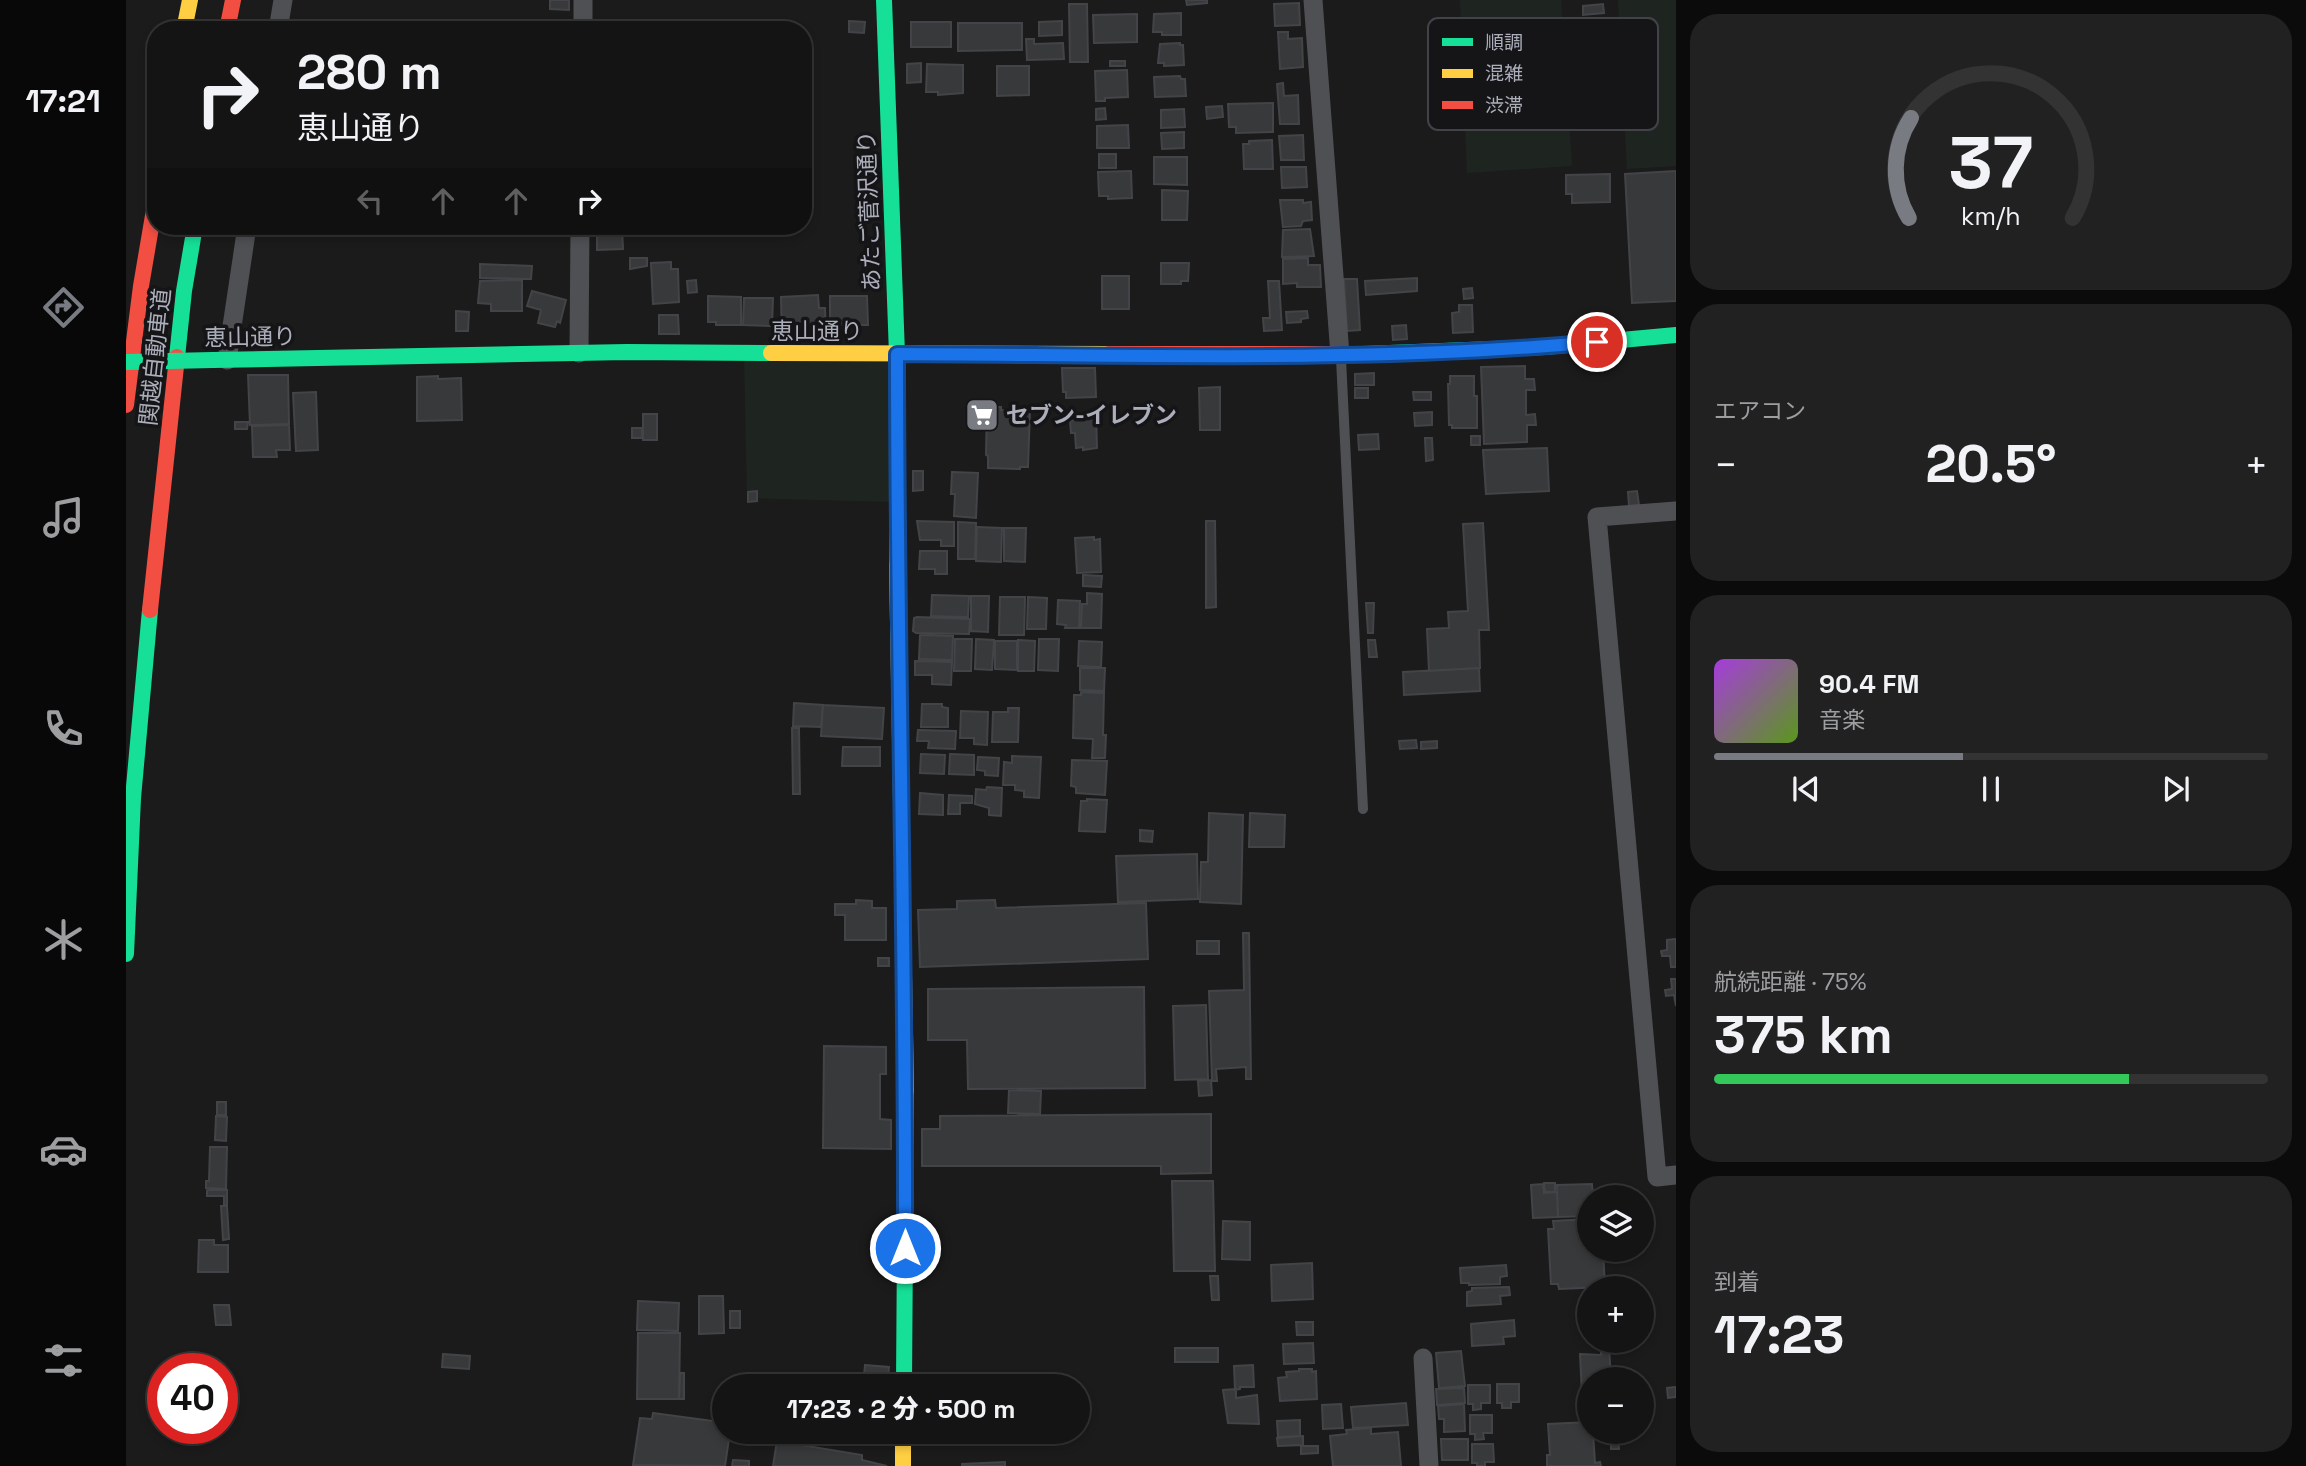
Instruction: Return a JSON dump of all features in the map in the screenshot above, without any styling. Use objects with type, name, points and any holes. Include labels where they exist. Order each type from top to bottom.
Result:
[{"type":"main road","points":[[186,21],[190,0]]},
{"type":"main road","points":[[229,21],[233,0]]},
{"type":"main road","name":"あたご菅沢通り","points":[[884,0],[897,354],[906,1082],[904,1374]]},
{"type":"main road","name":"関越自動車道","points":[[126,405],[150,235]]},
{"type":"main road","name":"関越自動車道","points":[[126,954],[135,771],[184,291],[193,235]]},
{"type":"main road","name":"恵山通り","points":[[126,362],[579,353],[1340,355],[1545,346],[1676,335]]},
{"type":"main road","points":[[903,1444],[903,1466]]},
{"type":"street","points":[[280,21],[283,0]]},
{"type":"street","points":[[583,0],[583,21]]},
{"type":"street","points":[[1313,0],[1340,355]]},
{"type":"street","points":[[220,360],[245,235]]},
{"type":"street","points":[[579,353],[580,235]]},
{"type":"street","points":[[1676,511],[1597,517],[1657,1177],[1676,1175]]},
{"type":"street","points":[[1423,1358],[1429,1466]]},
{"type":"lane","points":[[1340,355],[1363,809]]},
{"type":"shaded area","points":[[1460,0],[1561,0],[1562,18],[1461,18]]},
{"type":"shaded area","points":[[1618,0],[1676,0],[1676,166],[1627,169],[1625,130],[1658,130],[1658,18],[1619,18]]},
{"type":"shaded area","points":[[1465,130],[1570,130],[1572,166],[1467,173]]},
{"type":"shaded area","points":[[744,354],[897,354],[896,502],[747,498]]},
{"type":"building","points":[[550,0],[569,0],[569,10],[550,9]]},
{"type":"building","points":[[1186,0],[1207,0],[1207,3],[1187,5]]},
{"type":"building","points":[[1299,3],[1300,25],[1275,26],[1274,4]]},
{"type":"building","points":[[1069,4],[1087,4],[1088,62],[1070,62]]},
{"type":"building","points":[[1603,4],[1604,13],[1583,15],[1583,6]]},
{"type":"building","points":[[1181,13],[1181,35],[1153,32],[1154,14]]},
{"type":"building","points":[[1137,14],[1137,42],[1094,43],[1093,15]]},
{"type":"building","points":[[849,21],[865,22],[864,33],[849,32]]},
{"type":"building","points":[[1062,21],[1062,35],[1039,36],[1039,22]]},
{"type":"building","points":[[911,22],[951,22],[951,47],[911,47]]},
{"type":"building","points":[[958,23],[1022,23],[1022,50],[958,51]]},
{"type":"building","points":[[1278,32],[1288,32],[1288,39],[1302,38],[1303,67],[1280,69]]},
{"type":"building","points":[[1026,39],[1034,39],[1034,44],[1063,43],[1064,59],[1027,60]]},
{"type":"building","points":[[1160,44],[1183,45],[1184,65],[1164,66],[1164,63],[1158,63]]},
{"type":"building","points":[[1110,61],[1125,61],[1125,66],[1110,66]]},
{"type":"building","points":[[921,63],[921,82],[907,83],[907,64]]},
{"type":"building","points":[[927,64],[963,65],[963,93],[938,95],[938,92],[926,92]]},
{"type":"building","points":[[997,66],[1029,66],[1029,95],[997,96]]},
{"type":"building","points":[[1127,70],[1128,97],[1096,101],[1095,71]]},
{"type":"building","points":[[1180,76],[1185,79],[1186,96],[1155,97],[1154,77]]},
{"type":"building","points":[[1283,83],[1284,96],[1298,95],[1299,124],[1280,124],[1277,84]]},
{"type":"building","points":[[1273,103],[1273,132],[1236,133],[1236,127],[1229,127],[1228,104]]},
{"type":"building","points":[[1222,106],[1223,117],[1207,119],[1206,107]]},
{"type":"building","points":[[1105,108],[1106,119],[1096,120],[1096,109]]},
{"type":"building","points":[[1184,109],[1185,127],[1161,128],[1161,110]]},
{"type":"building","points":[[1128,125],[1129,148],[1097,148],[1097,126]]},
{"type":"building","points":[[1184,132],[1184,148],[1162,149],[1161,133]]},
{"type":"building","points":[[1303,135],[1304,160],[1281,160],[1279,136]]},
{"type":"building","points":[[1272,140],[1273,169],[1244,169],[1243,144],[1249,144],[1249,141]]},
{"type":"building","points":[[1099,154],[1116,154],[1116,168],[1099,168]]},
{"type":"building","points":[[1154,157],[1187,157],[1187,185],[1154,184]]},
{"type":"building","points":[[1281,167],[1306,167],[1307,187],[1282,188]]},
{"type":"building","points":[[1131,171],[1132,198],[1108,199],[1108,196],[1099,196],[1098,172]]},
{"type":"building","points":[[1676,171],[1676,301],[1632,303],[1625,174]]},
{"type":"building","points":[[1610,174],[1610,202],[1572,203],[1572,194],[1566,194],[1566,175]]},
{"type":"building","points":[[1162,190],[1188,191],[1187,220],[1162,220]]},
{"type":"building","points":[[1280,200],[1311,202],[1312,220],[1303,221],[1301,226],[1283,227]]},
{"type":"building","points":[[1310,229],[1314,256],[1282,257],[1283,230]]},
{"type":"building","points":[[622,235],[623,249],[597,250],[597,236]]},
{"type":"building","points":[[630,258],[647,258],[647,266],[630,269]]},
{"type":"building","points":[[1308,258],[1308,265],[1320,265],[1321,287],[1283,284],[1283,259]]},
{"type":"building","points":[[671,262],[671,269],[678,269],[679,302],[653,304],[651,263]]},
{"type":"building","points":[[1161,263],[1189,263],[1188,281],[1181,281],[1181,284],[1161,284]]},
{"type":"building","points":[[480,264],[532,266],[531,279],[480,278]]},
{"type":"building","points":[[1102,276],[1129,276],[1129,309],[1102,309]]},
{"type":"building","points":[[1417,278],[1417,291],[1366,295],[1365,281]]},
{"type":"building","points":[[1344,279],[1357,279],[1360,330],[1347,331]]},
{"type":"building","points":[[522,280],[522,311],[491,311],[491,304],[478,303],[480,281]]},
{"type":"building","points":[[696,280],[697,292],[688,293],[687,281]]},
{"type":"building","points":[[1268,281],[1279,281],[1282,330],[1264,331],[1263,318],[1270,318]]},
{"type":"building","points":[[1472,288],[1473,298],[1464,299],[1463,289]]},
{"type":"building","points":[[532,291],[566,300],[560,323],[557,321],[555,327],[538,323],[541,310],[527,306]]},
{"type":"building","points":[[818,295],[819,308],[825,308],[826,338],[782,339],[781,297]]},
{"type":"building","points":[[708,296],[741,297],[741,325],[716,325],[716,322],[708,322]]},
{"type":"building","points":[[830,296],[867,296],[868,325],[830,325]]},
{"type":"building","points":[[744,298],[773,298],[772,326],[743,325]]},
{"type":"building","points":[[1459,305],[1472,305],[1473,332],[1453,333],[1452,313],[1459,312]]},
{"type":"building","points":[[456,311],[469,312],[468,331],[456,331]]},
{"type":"building","points":[[1307,311],[1308,318],[1301,319],[1301,322],[1287,323],[1286,312]]},
{"type":"building","points":[[659,315],[678,315],[679,334],[659,334]]},
{"type":"building","points":[[1406,325],[1407,339],[1393,340],[1392,326]]},
{"type":"building","points":[[1525,366],[1525,379],[1534,379],[1535,390],[1526,390],[1526,415],[1535,414],[1536,425],[1527,425],[1527,442],[1484,444],[1481,367]]},
{"type":"building","points":[[1062,368],[1095,368],[1096,397],[1066,398],[1066,392],[1063,392]]},
{"type":"building","points":[[1374,373],[1374,385],[1355,385],[1355,374]]},
{"type":"building","points":[[248,375],[288,375],[289,424],[250,425]]},
{"type":"building","points":[[438,376],[438,379],[461,378],[462,420],[417,421],[417,377]]},
{"type":"building","points":[[1450,376],[1474,376],[1477,428],[1452,428],[1452,425],[1449,425]]},
{"type":"building","points":[[1220,387],[1220,430],[1200,430],[1199,388]]},
{"type":"building","points":[[1355,388],[1368,388],[1368,398],[1355,398]]},
{"type":"building","points":[[316,392],[318,450],[296,451],[293,393]]},
{"type":"building","points":[[1413,392],[1431,392],[1431,400],[1414,400]]},
{"type":"building","points":[[987,407],[1030,411],[1028,467],[988,468]]},
{"type":"building","points":[[1432,412],[1432,425],[1415,426],[1414,413]]},
{"type":"building","points":[[643,414],[657,414],[657,440],[643,440]]},
{"type":"building","points":[[1096,414],[1097,448],[1076,448],[1075,433],[1071,433],[1070,421],[1081,419],[1081,415]]},
{"type":"building","points":[[235,422],[248,422],[247,429],[235,429]]},
{"type":"building","points":[[289,425],[290,450],[276,450],[277,457],[253,457],[252,426]]},
{"type":"building","points":[[632,428],[642,428],[642,438],[632,438]]},
{"type":"building","points":[[1378,434],[1379,449],[1359,450],[1358,435]]},
{"type":"building","points":[[1471,436],[1480,436],[1480,445],[1471,445]]},
{"type":"building","points":[[1425,438],[1432,438],[1433,460],[1426,461]]},
{"type":"building","points":[[1547,448],[1549,491],[1486,494],[1483,450]]},
{"type":"building","points":[[913,471],[923,471],[923,490],[913,491]]},
{"type":"building","points":[[952,472],[978,473],[976,518],[954,516]]},
{"type":"building","points":[[757,491],[757,501],[748,502],[748,492]]},
{"type":"building","points":[[1637,491],[1639,505],[1629,506],[1628,492]]},
{"type":"building","points":[[917,521],[954,522],[954,546],[941,546],[941,540],[920,540]]},
{"type":"building","points":[[1206,521],[1215,521],[1216,607],[1206,608]]},
{"type":"building","points":[[958,522],[976,523],[975,559],[958,559]]},
{"type":"building","points":[[1483,523],[1489,630],[1479,630],[1480,668],[1429,671],[1427,629],[1449,628],[1448,612],[1468,611],[1463,524]]},
{"type":"building","points":[[977,527],[1002,528],[1001,562],[976,561]]},
{"type":"building","points":[[1004,528],[1026,528],[1025,562],[1004,561]]},
{"type":"building","points":[[1094,537],[1094,540],[1100,539],[1101,572],[1077,573],[1075,538]]},
{"type":"building","points":[[920,551],[947,551],[947,574],[935,574],[935,569],[919,569]]},
{"type":"building","points":[[1083,575],[1102,576],[1101,587],[1083,586]]},
{"type":"building","points":[[1087,593],[1102,594],[1101,628],[1081,628],[1082,604],[1087,604]]},
{"type":"building","points":[[932,595],[969,596],[968,617],[931,616]]},
{"type":"building","points":[[971,596],[989,596],[988,632],[971,631]]},
{"type":"building","points":[[1000,597],[1025,597],[1024,635],[999,635]]},
{"type":"building","points":[[1028,597],[1047,598],[1046,629],[1027,629]]},
{"type":"building","points":[[1058,600],[1080,601],[1079,628],[1065,628],[1066,625],[1057,624]]},
{"type":"building","points":[[1366,603],[1374,603],[1373,633],[1368,633]]},
{"type":"building","points":[[914,618],[970,619],[969,634],[916,633],[913,631]]},
{"type":"building","points":[[920,635],[953,636],[952,660],[919,659]]},
{"type":"building","points":[[955,639],[972,639],[971,671],[954,671]]},
{"type":"building","points":[[976,639],[994,640],[992,670],[975,669]]},
{"type":"building","points":[[1039,639],[1059,639],[1058,671],[1038,670]]},
{"type":"building","points":[[1018,640],[1035,641],[1034,671],[1018,671]]},
{"type":"building","points":[[1368,640],[1375,640],[1377,657],[1369,657]]},
{"type":"building","points":[[995,641],[1017,641],[1017,670],[995,669]]},
{"type":"building","points":[[1079,641],[1102,642],[1101,667],[1078,666]]},
{"type":"building","points":[[915,661],[952,662],[951,685],[932,684],[932,675],[915,675]]},
{"type":"building","points":[[1080,668],[1105,668],[1104,691],[1080,690]]},
{"type":"building","points":[[1479,668],[1480,691],[1404,695],[1403,672]]},
{"type":"building","points":[[1081,692],[1104,693],[1105,758],[1092,758],[1093,739],[1073,738],[1074,695],[1081,695]]},
{"type":"building","points":[[794,703],[823,705],[821,727],[793,726]]},
{"type":"building","points":[[922,704],[942,704],[942,707],[948,708],[948,727],[921,727]]},
{"type":"building","points":[[823,705],[884,708],[882,739],[821,736]]},
{"type":"building","points":[[1008,708],[1019,708],[1018,742],[992,742],[993,712],[1008,712]]},
{"type":"building","points":[[961,711],[988,712],[987,745],[974,744],[974,738],[960,738]]},
{"type":"building","points":[[792,728],[799,728],[800,794],[793,794]]},
{"type":"building","points":[[918,730],[956,731],[955,749],[928,748],[929,741],[917,741]]},
{"type":"building","points":[[1416,740],[1417,748],[1400,749],[1399,741]]},
{"type":"building","points":[[1437,741],[1437,748],[1421,749],[1421,742]]},
{"type":"building","points":[[843,747],[880,747],[880,766],[842,766]]},
{"type":"building","points":[[921,754],[945,755],[944,774],[920,773]]},
{"type":"building","points":[[950,754],[974,755],[974,775],[949,774]]},
{"type":"building","points":[[1012,756],[1041,757],[1039,798],[1024,797],[1024,791],[1015,790],[1015,785],[1003,785],[1004,762],[1012,763]]},
{"type":"building","points":[[978,757],[999,758],[998,776],[985,775],[985,771],[977,770]]},
{"type":"building","points":[[1072,760],[1107,761],[1105,795],[1076,793],[1076,787],[1071,786]]},
{"type":"building","points":[[987,787],[1002,788],[1001,816],[989,815],[989,808],[975,804],[976,789],[986,790]]},
{"type":"building","points":[[920,793],[943,795],[943,815],[919,814]]},
{"type":"building","points":[[949,795],[972,796],[972,803],[960,803],[960,814],[948,814]]},
{"type":"building","points":[[1107,800],[1105,832],[1079,831],[1081,801]]},
{"type":"building","points":[[1209,813],[1243,815],[1241,904],[1200,902],[1201,862],[1208,862]]},
{"type":"building","points":[[1250,813],[1285,815],[1284,847],[1249,847]]},
{"type":"building","points":[[1140,830],[1153,831],[1152,842],[1140,841]]},
{"type":"building","points":[[1197,854],[1198,899],[1118,902],[1116,856]]},
{"type":"building","points":[[856,900],[872,901],[872,908],[886,908],[886,940],[845,940],[845,915],[835,915],[835,904],[856,904]]},
{"type":"building","points":[[995,900],[996,908],[1146,903],[1148,959],[920,967],[918,910],[957,909],[957,901]]},
{"type":"building","points":[[1243,933],[1249,933],[1251,1079],[1246,1079],[1246,1067],[1216,1069],[1217,1081],[1212,1081],[1209,991],[1244,990]]},
{"type":"building","points":[[1676,939],[1676,967],[1671,967],[1670,956],[1662,956],[1661,951],[1667,950],[1667,940]]},
{"type":"building","points":[[1197,941],[1219,941],[1219,954],[1197,954]]},
{"type":"building","points":[[878,958],[889,958],[889,966],[878,966]]},
{"type":"building","points":[[1671,979],[1676,979],[1676,1006],[1674,995],[1666,996],[1665,990],[1672,989]]},
{"type":"building","points":[[1144,987],[1145,1088],[968,1089],[967,1040],[928,1040],[928,989]]},
{"type":"building","points":[[1206,1005],[1208,1079],[1175,1080],[1173,1006]]},
{"type":"building","points":[[824,1046],[886,1047],[886,1074],[880,1074],[880,1119],[891,1120],[891,1149],[823,1148]]},
{"type":"building","points":[[1211,1080],[1212,1095],[1199,1096],[1198,1081]]},
{"type":"building","points":[[1009,1090],[1041,1091],[1040,1114],[1008,1113]]},
{"type":"building","points":[[217,1102],[226,1102],[226,1115],[217,1115]]},
{"type":"building","points":[[1211,1114],[1211,1173],[1161,1174],[1161,1166],[922,1166],[922,1129],[940,1129],[940,1116]]},
{"type":"building","points":[[216,1116],[227,1117],[226,1141],[215,1140]]},
{"type":"building","points":[[210,1147],[227,1147],[226,1189],[206,1188],[206,1181],[209,1181]]},
{"type":"building","points":[[1172,1181],[1213,1181],[1215,1271],[1174,1271]]},
{"type":"building","points":[[1544,1183],[1555,1183],[1555,1192],[1545,1192]]},
{"type":"building","points":[[1543,1184],[1544,1193],[1557,1192],[1558,1217],[1533,1218],[1531,1185]]},
{"type":"building","points":[[1592,1184],[1577,1185],[1577,1216],[1558,1217],[1557,1185]]},
{"type":"building","points":[[207,1190],[227,1190],[227,1205],[224,1205],[224,1196],[207,1196]]},
{"type":"building","points":[[221,1206],[227,1206],[229,1239],[223,1240]]},
{"type":"building","points":[[1577,1220],[1577,1262],[1604,1262],[1604,1276],[1577,1276],[1577,1288],[1559,1289],[1558,1284],[1551,1284],[1548,1229],[1554,1229],[1553,1221]]},
{"type":"building","points":[[1223,1221],[1250,1222],[1250,1260],[1222,1259]]},
{"type":"building","points":[[199,1240],[214,1240],[214,1245],[228,1245],[228,1272],[198,1272]]},
{"type":"building","points":[[1312,1263],[1313,1299],[1272,1301],[1271,1265]]},
{"type":"building","points":[[1506,1265],[1507,1276],[1500,1277],[1500,1284],[1461,1283],[1460,1268]]},
{"type":"building","points":[[1210,1276],[1218,1276],[1219,1300],[1212,1300]]},
{"type":"building","points":[[1509,1287],[1510,1295],[1500,1296],[1501,1304],[1467,1306],[1467,1292],[1472,1291],[1472,1288]]},
{"type":"building","points":[[699,1296],[723,1296],[724,1333],[699,1334]]},
{"type":"building","points":[[638,1301],[679,1303],[678,1331],[637,1330]]},
{"type":"building","points":[[214,1305],[229,1305],[231,1325],[216,1325]]},
{"type":"building","points":[[730,1311],[740,1311],[740,1328],[730,1328]]},
{"type":"building","points":[[1514,1320],[1515,1336],[1503,1337],[1504,1344],[1472,1346],[1471,1324]]},
{"type":"building","points":[[1296,1322],[1313,1322],[1313,1335],[1297,1335]]},
{"type":"building","points":[[638,1333],[680,1333],[679,1399],[637,1399]]},
{"type":"building","points":[[1313,1343],[1314,1363],[1284,1364],[1283,1344]]},
{"type":"building","points":[[1175,1348],[1218,1348],[1218,1362],[1175,1362]]},
{"type":"building","points":[[1461,1351],[1465,1386],[1439,1388],[1436,1353]]},
{"type":"building","points":[[1609,1353],[1610,1367],[1581,1367],[1580,1354]]},
{"type":"building","points":[[443,1354],[470,1356],[469,1369],[442,1367]]},
{"type":"building","points":[[865,1365],[889,1367],[888,1374],[864,1374]]},
{"type":"building","points":[[1253,1365],[1254,1387],[1240,1387],[1235,1390],[1234,1366]]},
{"type":"building","points":[[1299,1369],[1316,1371],[1317,1399],[1280,1401],[1278,1378],[1287,1377],[1286,1372]]},
{"type":"building","points":[[680,1373],[684,1373],[684,1399],[679,1399]]},
{"type":"building","points":[[1497,1384],[1519,1384],[1519,1402],[1511,1402],[1511,1408],[1502,1408],[1502,1403],[1497,1403]]},
{"type":"building","points":[[1468,1385],[1490,1385],[1490,1403],[1481,1403],[1481,1409],[1473,1410],[1473,1404],[1468,1404]]},
{"type":"building","points":[[1676,1387],[1676,1397],[1668,1398],[1667,1388]]},
{"type":"building","points":[[1464,1388],[1465,1403],[1437,1405],[1436,1389]]},
{"type":"building","points":[[1236,1389],[1236,1398],[1257,1395],[1259,1424],[1228,1423],[1223,1390]]},
{"type":"building","points":[[1406,1403],[1408,1425],[1353,1428],[1351,1407]]},
{"type":"building","points":[[1341,1404],[1343,1428],[1323,1429],[1322,1405]]},
{"type":"building","points":[[1464,1404],[1465,1431],[1444,1432],[1444,1419],[1439,1419],[1438,1406]]},
{"type":"building","points":[[653,1413],[712,1421],[712,1444],[728,1444],[725,1466],[633,1465],[640,1418],[652,1419]]},
{"type":"building","points":[[1470,1415],[1492,1415],[1492,1433],[1483,1433],[1484,1439],[1475,1440],[1475,1434],[1470,1434]]},
{"type":"building","points":[[1300,1420],[1300,1436],[1278,1437],[1277,1421]]},
{"type":"building","points":[[1577,1423],[1577,1444],[1594,1444],[1595,1463],[1600,1462],[1601,1466],[1547,1466],[1547,1455],[1550,1455],[1548,1424]]},
{"type":"building","points":[[1371,1428],[1371,1434],[1398,1432],[1401,1466],[1333,1466],[1330,1436],[1347,1434],[1346,1430]]},
{"type":"building","points":[[1303,1436],[1303,1445],[1278,1446],[1277,1438]]},
{"type":"building","points":[[1441,1439],[1468,1439],[1468,1460],[1442,1460]]},
{"type":"building","points":[[777,1444],[795,1444],[862,1455],[862,1460],[887,1466],[773,1466]]},
{"type":"building","points":[[1472,1444],[1493,1444],[1494,1462],[1485,1462],[1485,1466],[1472,1463]]},
{"type":"building","points":[[1611,1444],[1619,1444],[1619,1449],[1611,1449]]},
{"type":"building","points":[[1301,1446],[1318,1446],[1318,1453],[1301,1454]]},
{"type":"building","points":[[733,1460],[749,1461],[749,1466],[732,1466]]},
{"type":"building","points":[[1005,1462],[1005,1466],[962,1466],[962,1464]]},
{"type":"traffic: fast","points":[[884,0],[897,354],[897,564]]},
{"type":"traffic: fast","points":[[177,357],[193,235]]},
{"type":"traffic: fast","points":[[1363,354],[1545,347],[1676,335]]},
{"type":"traffic: fast","points":[[213,360],[627,352],[771,353]]},
{"type":"traffic: fast","points":[[126,362],[213,360]]},
{"type":"traffic: fast","points":[[126,954],[133,798],[150,610]]},
{"type":"traffic: fast","points":[[904,1374],[906,1091]]},
{"type":"traffic: slow","points":[[186,21],[190,0]]},
{"type":"traffic: slow","points":[[771,353],[1109,354]]},
{"type":"traffic: slow","points":[[897,564],[906,1091]]},
{"type":"traffic: slow","points":[[903,1444],[903,1466]]},
{"type":"traffic: jam","points":[[229,21],[233,0]]},
{"type":"traffic: jam","points":[[126,405],[150,235]]},
{"type":"traffic: jam","points":[[1109,354],[1363,354]]},
{"type":"traffic: jam","points":[[150,610],[177,357]]},
{"type":"place","name":"セブン-イレブン","points":[[982,415]]},
{"type":"route","points":[[905,1248],[906,1082],[897,354],[1340,355],[1597,342]]}]
